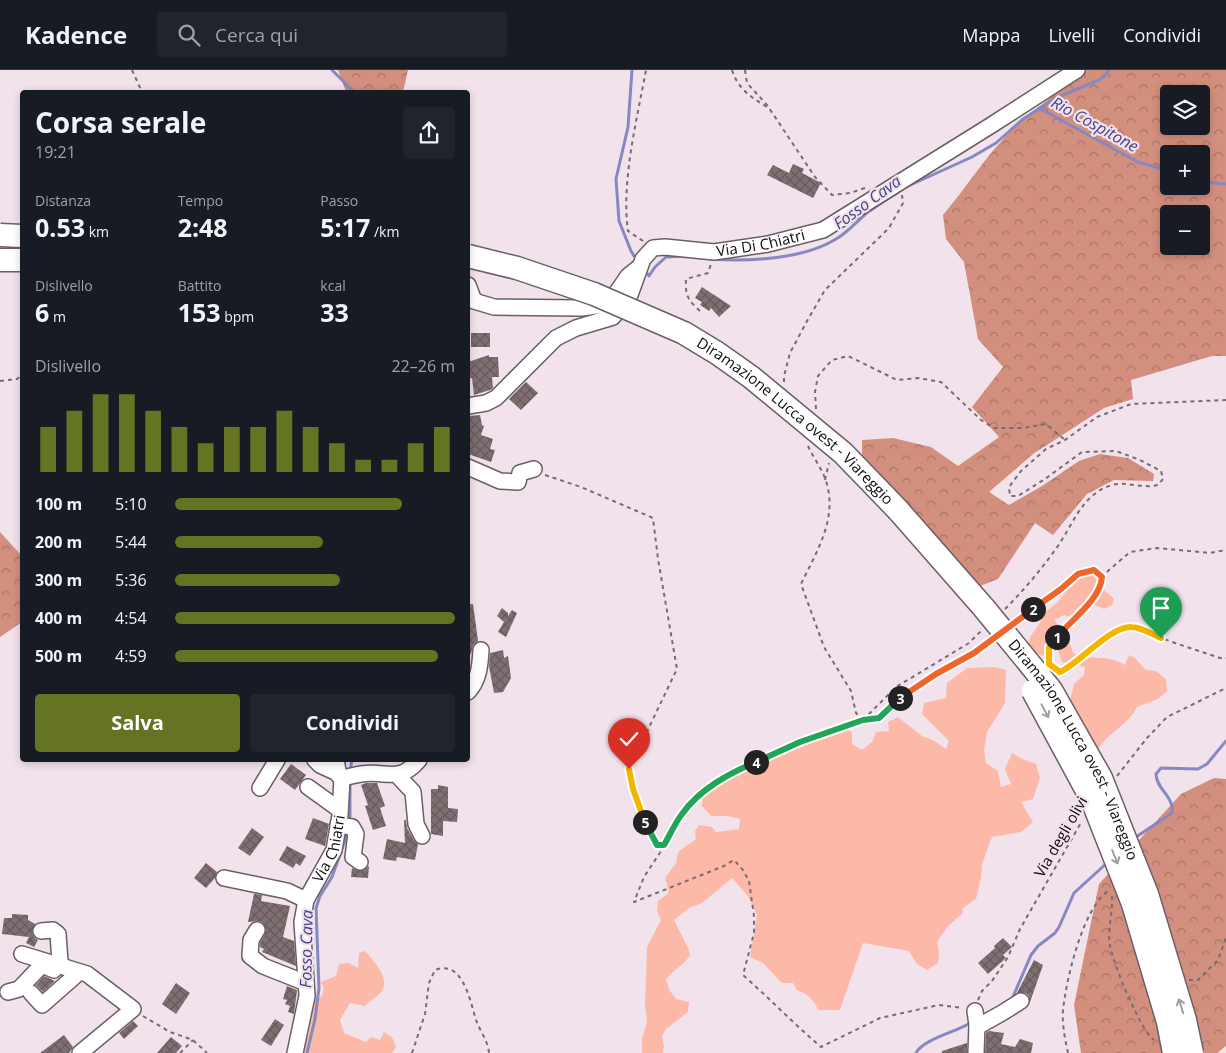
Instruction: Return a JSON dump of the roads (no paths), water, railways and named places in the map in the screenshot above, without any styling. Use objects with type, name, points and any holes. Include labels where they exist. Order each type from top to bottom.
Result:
[{"type":"highway","points":[[0,235],[20,236]]},
{"type":"highway","name":"Diramazione Lucca ovest - Viareggio","points":[[470,256],[517,268],[594,294],[684,333],[717,353],[751,378],[843,453],[893,514],[1051,690],[1101,778],[1147,894],[1185,1020],[1192,1053]]},
{"type":"highway","points":[[0,260],[20,260]]},
{"type":"highway","name":"Diramazione Lucca ovest - Viareggio","points":[[470,271],[523,284],[604,312],[700,360],[767,408],[893,514]]},
{"type":"highway","name":"Diramazione Lucca ovest - Viareggio","points":[[985,617],[1036,695],[1092,800],[1134,904],[1168,1022],[1174,1053]]},
{"type":"street","name":"Via Di Chiatri","points":[[641,266],[643,259],[653,248],[665,247],[714,252],[768,244],[823,230],[1077,70]]},
{"type":"street","points":[[470,290],[474,300],[494,308],[582,308],[603,305],[617,292],[628,276],[641,266]]},
{"type":"street","points":[[470,406],[486,403],[496,398],[556,338],[576,328],[613,317],[630,295],[641,266]]},
{"type":"street","points":[[470,468],[500,481],[518,482],[520,473],[534,469]]},
{"type":"street","points":[[470,690],[475,684],[480,666],[481,650]]},
{"type":"street","points":[[260,788],[276,762]]},
{"type":"street","points":[[317,762],[339,773],[398,776],[411,769],[417,762]]},
{"type":"street","points":[[327,762],[339,773]]},
{"type":"street","name":"Via Chiatri","points":[[295,1053],[307,996],[302,922],[306,900],[334,850],[344,822],[339,773]]},
{"type":"street","points":[[398,776],[413,792],[416,824],[422,836]]},
{"type":"street","points":[[308,786],[356,834],[353,857],[360,862]]},
{"type":"street","points":[[224,878],[286,892],[306,900]]},
{"type":"street","points":[[41,931],[54,930],[58,934],[60,962],[133,1009],[80,1053]]},
{"type":"street","points":[[257,930],[251,940],[250,956],[263,966],[306,983]]},
{"type":"street","points":[[22,954],[75,972]]},
{"type":"street","points":[[8,992],[19,989],[42,965],[66,976],[75,972]]},
{"type":"street","points":[[31,993],[42,1005],[75,972]]},
{"type":"street","points":[[976,1053],[976,1020],[1002,1013],[1020,1001]]},
{"type":"waterway","points":[[332,70],[352,90]]},
{"type":"waterway","points":[[632,70],[628,127],[616,179],[619,221],[634,256]]},
{"type":"waterway","name":"Fosso Cava","points":[[908,186],[972,157],[996,143],[1023,119],[1056,98],[1099,80],[1109,70]]},
{"type":"waterway","name":"Rio Cospitone","points":[[1039,108],[1138,162],[1160,168]]},
{"type":"waterway","name":"Rio Cospitone","points":[[1210,182],[1226,184]]},
{"type":"waterway","name":"Fosso Cava","points":[[694,257],[748,260],[805,252],[836,239],[868,212],[897,193]]},
{"type":"waterway","name":"Fosso Cava","points":[[648,274],[649,276],[655,267],[666,257],[686,256]]},
{"type":"waterway","points":[[1133,839],[1172,813],[1171,802],[1157,779],[1156,774],[1161,768],[1198,769],[1207,764],[1226,741]]},
{"type":"waterway","name":"Fosso Cava","points":[[350,771],[352,762]]},
{"type":"waterway","name":"Fosso Cava","points":[[350,780],[350,821]]},
{"type":"waterway","name":"Fosso Cava","points":[[307,1053],[315,1019],[319,988],[316,908],[320,896],[332,877],[348,832]]},
{"type":"waterway","points":[[1012,999],[1031,955],[1038,946],[1055,933],[1074,893],[1108,862]]},
{"type":"waterway","points":[[916,1053],[920,1048],[933,1040],[972,1022]]}]
